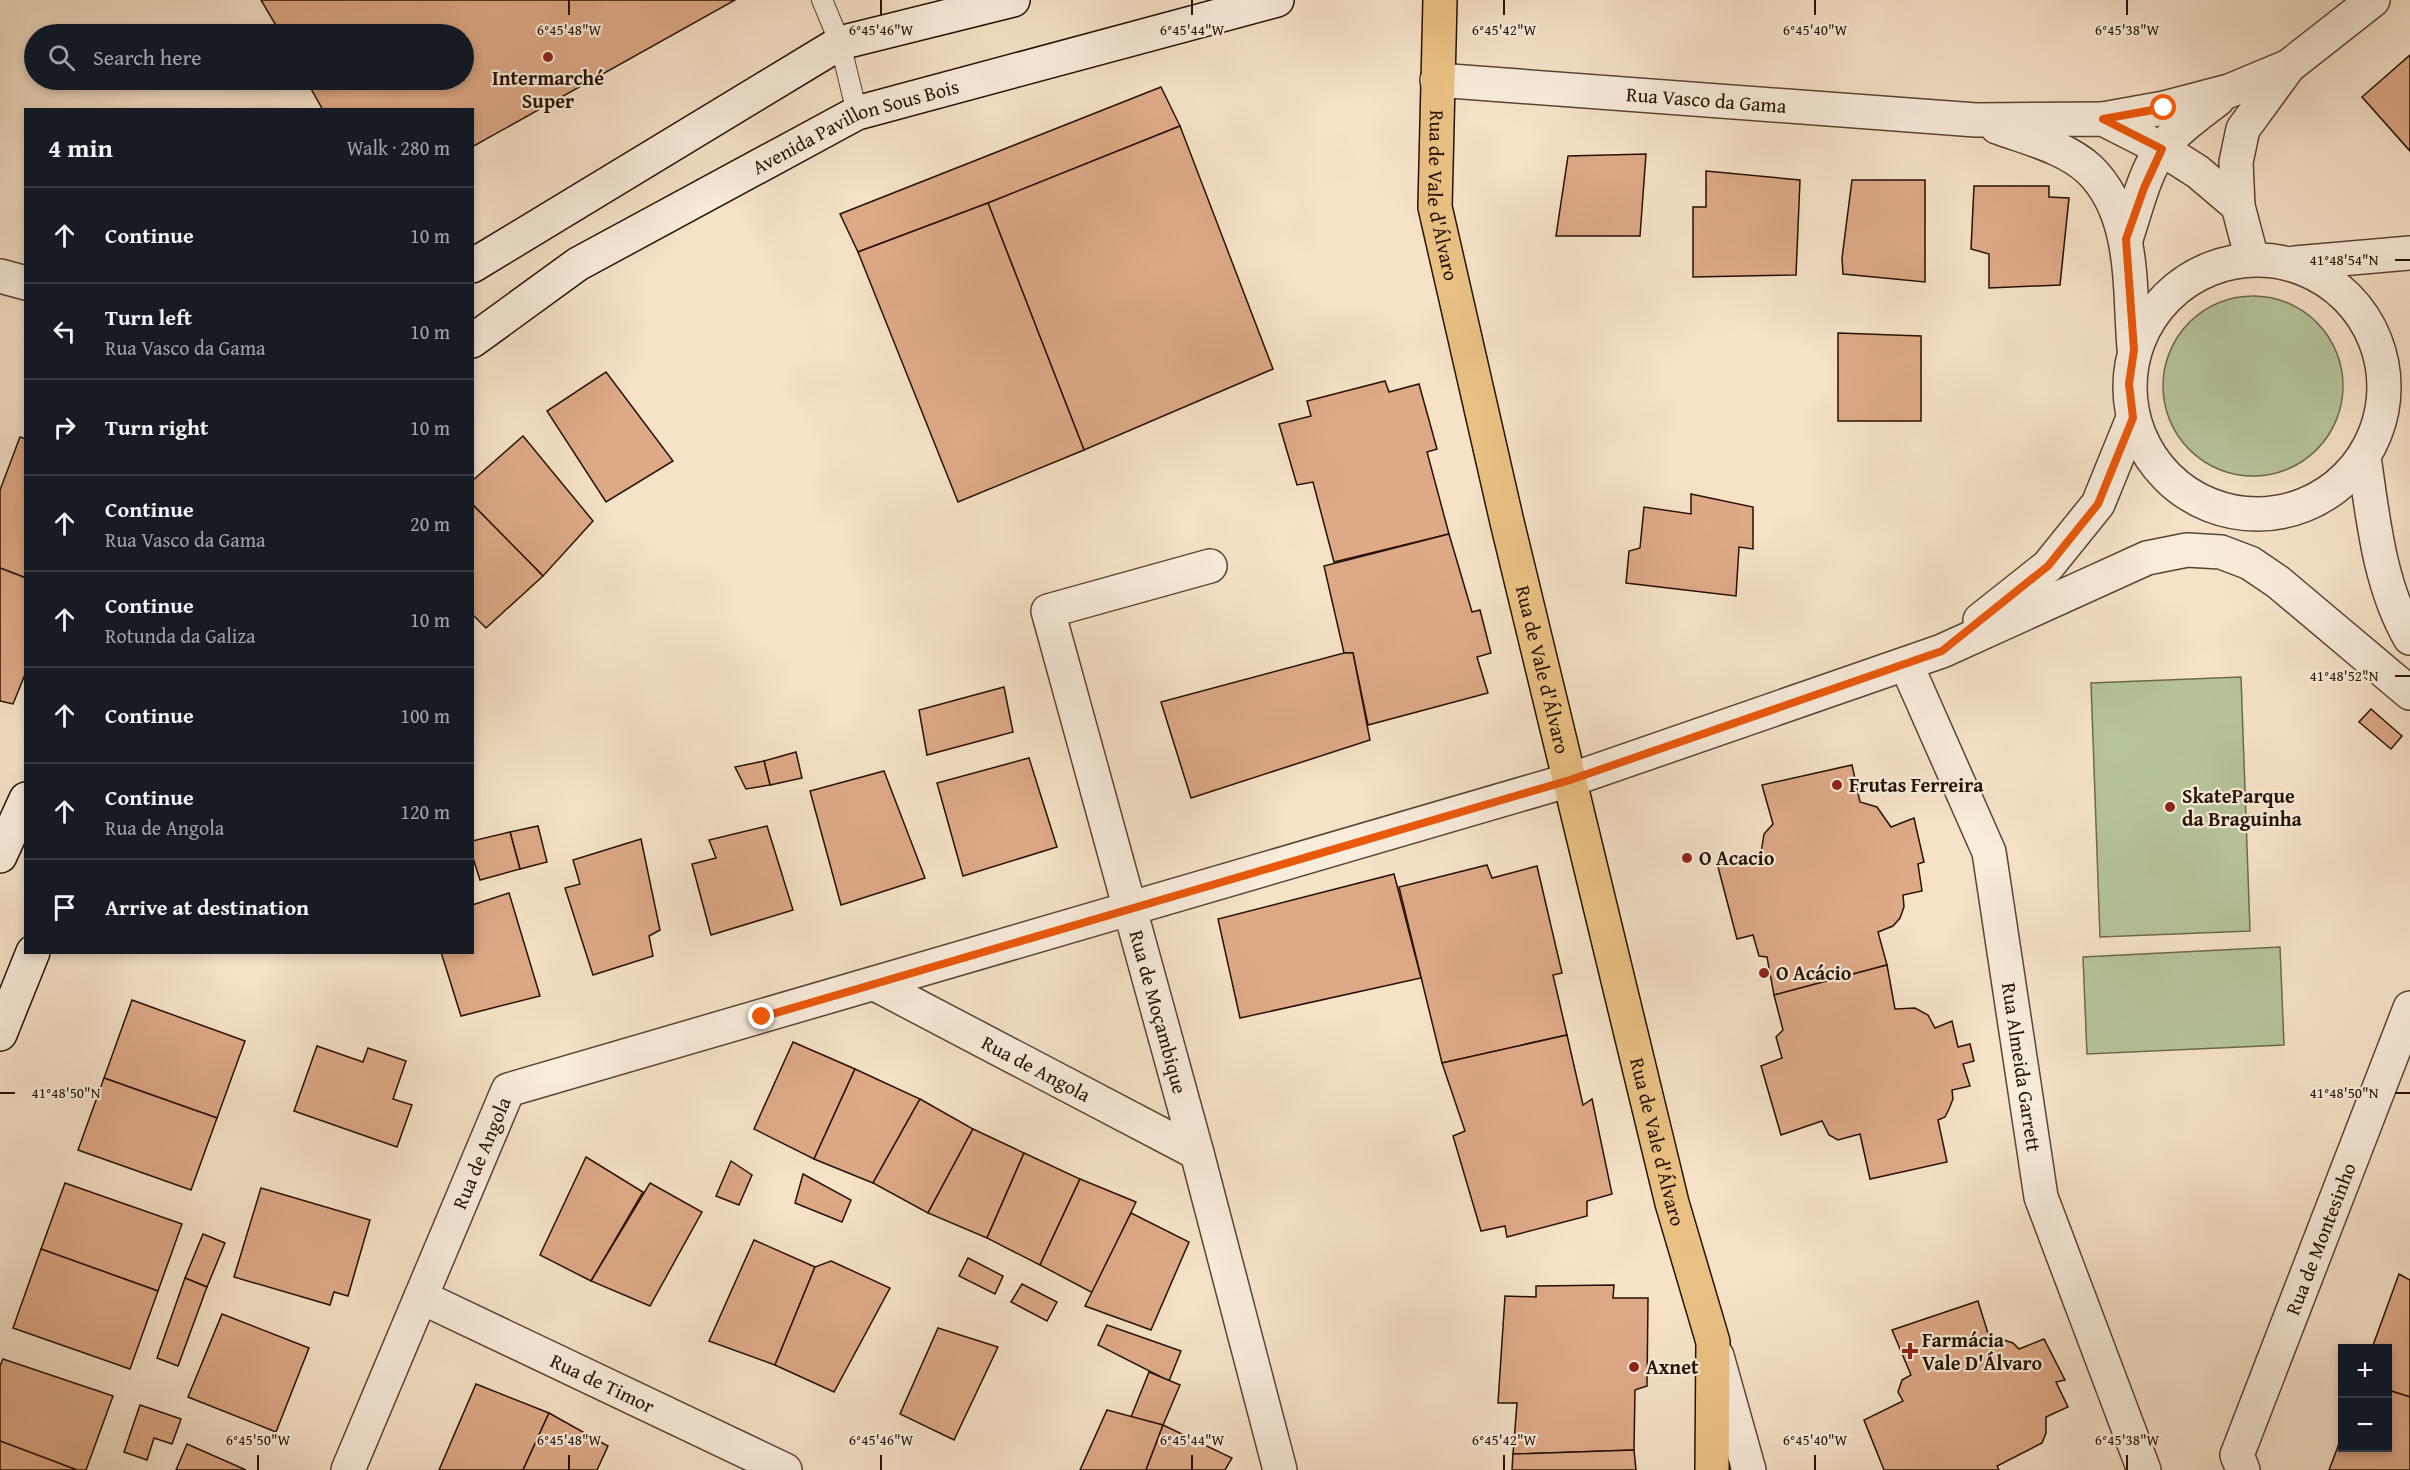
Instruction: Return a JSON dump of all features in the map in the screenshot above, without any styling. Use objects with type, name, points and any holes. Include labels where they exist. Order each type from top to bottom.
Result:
[{"type":"main road","name":"Rua de Vale d'Álvaro","points":[[1440,0],[1435,207],[1672,1203],[1713,1342]]},
{"type":"main road","points":[[1712,1470],[1713,1342]]},
{"type":"street","points":[[474,265],[840,43],[1012,0]]},
{"type":"street","name":"Avenida Pavillon Sous Bois","points":[[474,340],[578,264],[857,113],[1277,0]]},
{"type":"street","points":[[2103,119],[2164,108],[2229,91],[2289,66],[2373,0]]},
{"type":"street","points":[[2252,259],[2238,206],[2236,162],[2243,129],[2289,66]]},
{"type":"street","name":"Rua Vasco da Gama","points":[[1437,80],[1976,120],[2103,119],[2162,149],[2198,172],[2238,206]]},
{"type":"street","points":[[2126,239],[2144,188],[2162,149],[2191,120],[2229,91]]},
{"type":"street","name":"Rua Vasco da Gama","points":[[1976,120],[2054,148],[2088,168],[2112,197],[2126,239],[2134,350]]},
{"type":"street","points":[[2292,264],[2326,279],[2354,303],[2377,344],[2384,371],[2384,407],[2376,433],[2364,457],[2339,485],[2306,505],[2268,514],[2230,512],[2197,499],[2168,479],[2151,457],[2133,418],[2129,384],[2134,350],[2151,315],[2178,286],[2213,267],[2252,259],[2292,264],[2410,253]]},
{"type":"street","points":[[0,276],[24,283]]},
{"type":"street","points":[[2384,407],[2410,379]]},
{"type":"street","points":[[1942,651],[2048,566],[2098,504],[2133,418]]},
{"type":"street","points":[[2364,457],[2376,542],[2402,623],[2410,638]]},
{"type":"street","points":[[2197,499],[2250,563]]},
{"type":"street","points":[[1942,651],[2147,558],[2187,550],[2221,552],[2250,563],[2278,582],[2410,693]]},
{"type":"street","name":"Rua de Moçambique","points":[[1210,566],[1048,611],[1197,1153],[1280,1470]]},
{"type":"street","name":"Rua de Angola","points":[[348,1470],[508,1090],[1570,780],[1942,651]]},
{"type":"street","name":"Rua Almeida Garrett","points":[[1906,664],[1989,852],[2042,1197],[2144,1470]]},
{"type":"street","points":[[0,856],[24,803]]},
{"type":"street","points":[[2,1024],[32,954]]},
{"type":"street","name":"Rua de Angola","points":[[876,984],[1197,1153]]},
{"type":"street","name":"Rua de Montesinho","points":[[2243,1470],[2237,1455],[2410,1011]]},
{"type":"street","name":"Rua de Timor","points":[[421,1297],[785,1470]]},
{"type":"street","name":"Rua de Vale d'Álvaro","points":[[1713,1342],[1749,1470]]},
{"type":"lane","points":[[822,0],[840,43],[857,113]]},
{"type":"green space","points":[[2253,296],[2287,303],[2303,311],[2317,322],[2328,336],[2336,352],[2343,386],[2336,420],[2328,436],[2317,450],[2303,461],[2287,469],[2253,476],[2219,469],[2203,461],[2189,450],[2178,436],[2170,420],[2163,386],[2170,352],[2178,336],[2189,322],[2203,311],[2219,303]]},
{"type":"green space","name":"SkateParque da Braguinha","points":[[2241,677],[2250,931],[2100,937],[2091,683]]},
{"type":"green space","points":[[2280,947],[2284,1045],[2087,1054],[2083,957]]},
{"type":"building","name":"Intermarché Super","points":[[261,0],[735,0],[474,146],[474,108],[322,108],[312,90],[474,90],[474,24],[275,24]]},
{"type":"building","points":[[2410,55],[2410,151],[2362,97]]},
{"type":"building","points":[[1161,87],[1180,126],[988,203],[858,252],[840,214]]},
{"type":"building","points":[[1180,126],[1273,369],[1084,450],[988,203]]},
{"type":"building","points":[[1646,154],[1640,236],[1556,236],[1568,156]]},
{"type":"building","points":[[1706,171],[1800,180],[1796,275],[1693,277],[1693,207],[1706,207]]},
{"type":"building","points":[[1852,180],[1925,180],[1925,282],[1843,274],[1842,258]]},
{"type":"building","points":[[1974,186],[2049,186],[2049,197],[2069,198],[2060,285],[1989,288],[1989,254],[1971,249]]},
{"type":"building","points":[[988,203],[1084,450],[958,502],[858,252]]},
{"type":"building","points":[[1838,333],[1921,336],[1921,421],[1838,421]]},
{"type":"building","points":[[606,372],[673,461],[606,502],[547,411]]},
{"type":"building","points":[[1385,381],[1389,392],[1419,384],[1437,449],[1427,452],[1449,534],[1334,562],[1313,482],[1297,485],[1279,424],[1311,416],[1307,401]]},
{"type":"building","points":[[523,436],[593,521],[543,576],[474,506],[474,479]]},
{"type":"building","points":[[20,437],[24,438],[24,577],[0,568],[0,490]]},
{"type":"building","points":[[1691,494],[1753,507],[1753,549],[1739,547],[1736,596],[1626,583],[1629,551],[1640,548],[1644,507],[1691,514]]},
{"type":"building","points":[[474,506],[543,576],[486,628],[474,616]]},
{"type":"building","points":[[1449,534],[1472,612],[1480,610],[1491,653],[1477,657],[1488,693],[1368,725],[1353,653],[1344,653],[1324,566]]},
{"type":"building","points":[[0,568],[24,577],[24,677],[13,704],[0,701]]},
{"type":"building","points":[[1344,653],[1353,653],[1370,740],[1191,798],[1161,702]]},
{"type":"building","points":[[1004,687],[1013,732],[927,755],[919,710]]},
{"type":"building","points":[[2371,709],[2402,736],[2391,749],[2359,722]]},
{"type":"building","points":[[796,752],[802,778],[770,785],[764,761]]},
{"type":"building","points":[[1029,758],[1057,847],[963,876],[937,783]]},
{"type":"building","points":[[764,761],[770,785],[746,789],[735,767]]},
{"type":"building","points":[[1852,765],[1860,802],[1877,807],[1891,827],[1914,818],[1924,862],[1918,864],[1922,891],[1903,895],[1904,907],[1900,918],[1893,926],[1878,932],[1887,965],[1774,995],[1767,957],[1759,956],[1753,935],[1737,939],[1717,863],[1761,853],[1764,834],[1773,824],[1762,785]]},
{"type":"building","points":[[884,771],[925,878],[841,905],[810,791]]},
{"type":"building","points":[[538,826],[547,862],[520,869],[510,832]]},
{"type":"building","points":[[767,826],[793,910],[711,935],[692,864],[716,858],[709,840]]},
{"type":"building","points":[[510,832],[520,869],[480,880],[474,861],[474,841]]},
{"type":"building","points":[[641,839],[660,930],[649,936],[653,956],[593,975],[565,888],[580,884],[573,860]]},
{"type":"building","points":[[1487,865],[1492,878],[1537,866],[1562,973],[1553,975],[1567,1035],[1442,1063],[1399,887]]},
{"type":"building","points":[[1394,874],[1421,978],[1240,1018],[1218,919]]},
{"type":"building","points":[[509,893],[540,996],[461,1016],[442,954],[474,954],[474,904]]},
{"type":"building","points":[[1887,965],[1895,1009],[1915,1008],[1928,1015],[1935,1028],[1952,1021],[1958,1047],[1970,1044],[1974,1061],[1963,1064],[1970,1086],[1952,1090],[1953,1099],[1949,1109],[1945,1117],[1938,1120],[1947,1162],[1870,1179],[1860,1134],[1838,1140],[1829,1135],[1822,1121],[1781,1135],[1761,1066],[1782,1058],[1776,1037],[1783,1030],[1774,995]]},
{"type":"building","points":[[132,1000],[245,1041],[217,1118],[104,1078]]},
{"type":"building","points":[[1567,1035],[1583,1105],[1592,1099],[1612,1194],[1587,1201],[1587,1216],[1507,1237],[1505,1226],[1481,1231],[1453,1136],[1465,1131],[1442,1063]]},
{"type":"building","points":[[793,1042],[855,1069],[814,1159],[754,1129]]},
{"type":"building","points":[[317,1046],[363,1062],[368,1048],[406,1061],[393,1099],[412,1105],[397,1147],[294,1111]]},
{"type":"building","points":[[855,1069],[920,1099],[873,1183],[814,1159]]},
{"type":"building","points":[[104,1078],[217,1118],[191,1190],[78,1150]]},
{"type":"building","points":[[920,1099],[973,1129],[928,1213],[873,1183]]},
{"type":"building","points":[[973,1129],[1024,1153],[987,1238],[928,1213]]},
{"type":"building","points":[[1024,1153],[1080,1179],[1040,1265],[987,1238]]},
{"type":"building","points":[[586,1157],[643,1192],[591,1281],[540,1255]]},
{"type":"building","points":[[731,1161],[752,1175],[739,1205],[716,1196]]},
{"type":"building","points":[[803,1174],[851,1200],[842,1222],[795,1203]]},
{"type":"building","points":[[1080,1179],[1136,1202],[1093,1293],[1040,1265]]},
{"type":"building","points":[[65,1183],[182,1224],[158,1291],[41,1249]]},
{"type":"building","points":[[650,1183],[702,1212],[650,1306],[591,1281]]},
{"type":"building","points":[[261,1188],[370,1220],[348,1296],[334,1292],[330,1305],[234,1277]]},
{"type":"building","points":[[1131,1213],[1189,1242],[1151,1330],[1085,1306]]},
{"type":"building","points":[[203,1234],[225,1243],[207,1287],[185,1278]]},
{"type":"building","points":[[754,1240],[815,1267],[775,1365],[709,1341]]},
{"type":"building","points":[[41,1249],[158,1291],[130,1369],[13,1328]]},
{"type":"building","points":[[968,1258],[1003,1276],[995,1294],[959,1276]]},
{"type":"building","points":[[831,1261],[890,1288],[834,1392],[775,1365],[815,1267]]},
{"type":"building","points":[[2399,1274],[2410,1280],[2410,1397],[2392,1391],[2392,1344],[2373,1344]]},
{"type":"building","points":[[185,1278],[207,1287],[178,1366],[157,1358]]},
{"type":"building","points":[[1022,1284],[1057,1302],[1047,1321],[1011,1302]]},
{"type":"building","points":[[1614,1285],[1613,1298],[1648,1298],[1647,1386],[1635,1390],[1634,1450],[1513,1454],[1517,1403],[1498,1403],[1505,1296],[1536,1297],[1536,1286]]},
{"type":"building","points":[[1978,1301],[1990,1340],[2004,1340],[2013,1343],[2019,1349],[2044,1339],[2065,1380],[2056,1382],[2068,1407],[2046,1417],[2046,1433],[2042,1443],[1997,1466],[1999,1470],[1884,1470],[1864,1420],[1903,1401],[1898,1392],[1902,1380],[1911,1375],[1892,1330]]},
{"type":"building","points":[[222,1314],[309,1348],[276,1432],[188,1397]]},
{"type":"building","points":[[1107,1325],[1181,1351],[1169,1381],[1098,1345]]},
{"type":"building","points":[[938,1328],[998,1347],[954,1440],[900,1414]]},
{"type":"building","points":[[3,1359],[113,1396],[86,1470],[77,1470],[0,1441],[0,1366]]},
{"type":"building","points":[[1149,1372],[1180,1385],[1163,1425],[1131,1417]]},
{"type":"building","points":[[476,1384],[549,1413],[523,1470],[439,1470]]},
{"type":"building","points":[[2392,1391],[2410,1397],[2410,1470],[2329,1470],[2338,1446],[2338,1452],[2392,1452]]},
{"type":"building","points":[[140,1405],[181,1419],[172,1444],[154,1438],[147,1460],[124,1452]]},
{"type":"building","points":[[1107,1410],[1163,1425],[1146,1470],[1080,1470]]},
{"type":"building","points":[[549,1413],[608,1446],[597,1470],[523,1470]]},
{"type":"building","points":[[1163,1425],[1232,1458],[1225,1470],[1146,1470]]},
{"type":"building","points":[[0,1441],[77,1470],[0,1470]]},
{"type":"building","points":[[187,1444],[246,1470],[176,1470]]},
{"type":"building","points":[[1634,1450],[1636,1470],[1512,1470],[1513,1454]]},
{"type":"place","name":"Intermarché Super","points":[[548,57]]},
{"type":"place","name":"Frutas Ferreira","points":[[1837,785]]},
{"type":"place","name":"SkateParque da Braguinha","points":[[2170,807]]},
{"type":"place","name":"O Acacio","points":[[1687,858]]},
{"type":"place","name":"O Acácio","points":[[1764,973]]},
{"type":"place","name":"Farmácia Vale D'Álvaro","points":[[1910,1351]]},
{"type":"place","name":"Axnet","points":[[1634,1367]]},
{"type":"route","points":[[762,1017],[1570,780],[1942,651],[2048,566],[2098,504],[2133,418],[2129,384],[2134,350],[2126,239],[2144,188],[2162,149],[2103,119],[2164,108]]}]
